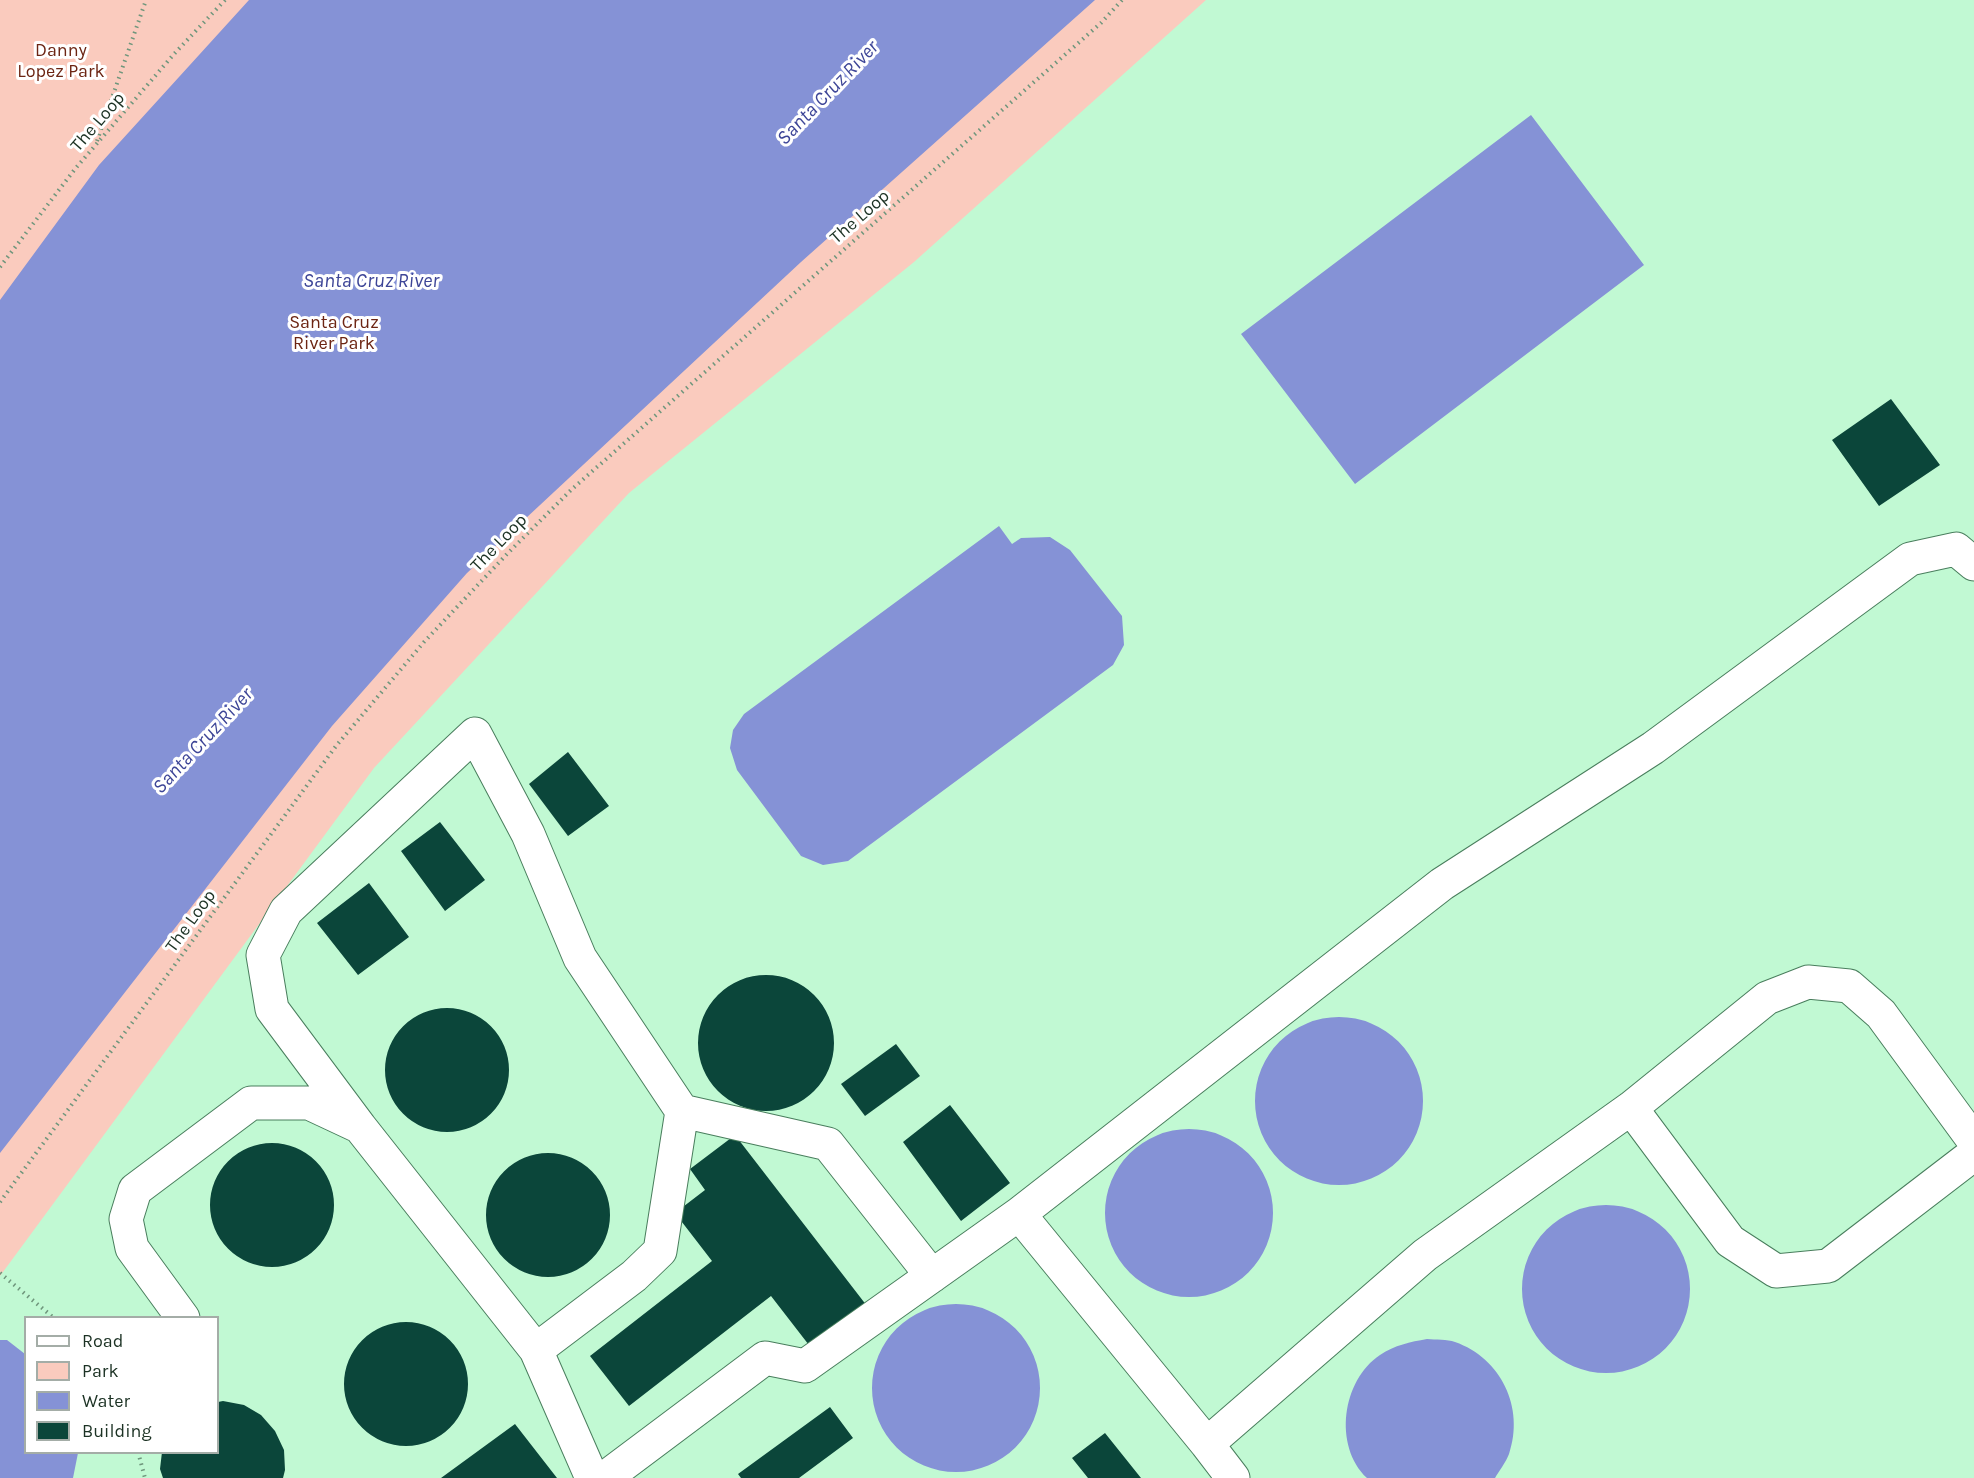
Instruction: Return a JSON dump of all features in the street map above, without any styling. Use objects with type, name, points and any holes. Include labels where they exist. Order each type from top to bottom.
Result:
[{"type":"lane","points":[[605,1478],[765,1358],[805,1366],[1019,1214],[1442,884],[1653,748],[1910,559],[1956,549],[1974,564]]},
{"type":"lane","points":[[536,1350],[634,1276],[660,1251],[682,1111],[580,958],[528,834],[475,734],[286,911],[263,955],[272,1009],[360,1127],[536,1350],[592,1478]]},
{"type":"lane","points":[[1207,1444],[1425,1255],[1631,1108],[1767,998],[1808,982],[1849,986],[1881,1014],[1974,1141]]},
{"type":"lane","points":[[182,1316],[132,1248],[126,1219],[135,1190],[251,1103],[309,1103],[360,1127]]},
{"type":"lane","points":[[1631,1108],[1730,1241],[1776,1272],[1828,1266],[1974,1154]]},
{"type":"lane","points":[[682,1111],[828,1144],[932,1276]]},
{"type":"lane","points":[[1019,1214],[1233,1478]]},
{"type":"path","points":[[96,144],[146,0]]},
{"type":"path","name":"The Loop","points":[[0,266],[96,144],[174,54],[225,0]]},
{"type":"path","name":"The Loop","points":[[0,1202],[336,746],[424,642],[571,490],[1101,23],[1122,0]]},
{"type":"path","points":[[0,1274],[53,1316]]},
{"type":"path","points":[[139,1454],[145,1478]]},
{"type":"green space","name":"Santa Cruz River","points":[[0,0],[1206,0],[914,262],[629,493],[374,768],[0,1276]]},
{"type":"water","name":"Santa Cruz River","points":[[249,0],[1095,0],[801,262],[467,573],[332,726],[0,1153],[0,300],[99,165]]},
{"type":"water","points":[[1531,115],[1644,265],[1355,484],[1241,334]]},
{"type":"water","points":[[999,526],[1012,544],[1021,538],[1050,537],[1070,550],[1122,616],[1124,645],[1113,665],[848,861],[823,865],[801,856],[737,770],[730,748],[733,730],[744,714]]},
{"type":"water","points":[[1339,1017],[1355,1018],[1371,1023],[1399,1041],[1417,1069],[1422,1085],[1422,1117],[1417,1133],[1399,1161],[1371,1179],[1355,1184],[1339,1185],[1323,1184],[1307,1179],[1279,1161],[1261,1133],[1256,1117],[1255,1101],[1256,1085],[1261,1069],[1279,1041],[1307,1023],[1323,1018]]},
{"type":"water","points":[[1189,1129],[1221,1135],[1236,1143],[1248,1154],[1259,1166],[1267,1181],[1273,1213],[1267,1245],[1259,1260],[1248,1272],[1236,1283],[1221,1291],[1189,1297],[1157,1291],[1142,1283],[1130,1272],[1119,1260],[1111,1245],[1105,1213],[1111,1181],[1119,1166],[1130,1154],[1142,1143],[1157,1135]]},
{"type":"water","points":[[1606,1205],[1622,1206],[1638,1211],[1666,1229],[1684,1257],[1689,1273],[1689,1305],[1684,1321],[1666,1349],[1638,1367],[1622,1372],[1606,1373],[1590,1372],[1574,1367],[1546,1349],[1528,1321],[1523,1305],[1522,1289],[1523,1273],[1528,1257],[1546,1229],[1574,1211],[1590,1206]]},
{"type":"water","points":[[956,1304],[988,1310],[1003,1318],[1015,1329],[1026,1341],[1034,1356],[1040,1388],[1034,1420],[1026,1435],[1015,1447],[1003,1458],[988,1466],[956,1472],[924,1466],[909,1458],[897,1447],[886,1435],[878,1420],[872,1388],[878,1356],[886,1341],[897,1329],[909,1318],[924,1310]]},
{"type":"water","points":[[1427,1339],[1452,1341],[1471,1350],[1497,1372],[1505,1387],[1514,1419],[1513,1437],[1508,1457],[1495,1478],[1367,1478],[1356,1465],[1349,1449],[1346,1414],[1357,1380],[1367,1366],[1380,1355],[1403,1344]]},
{"type":"water","points":[[0,1340],[7,1340],[24,1353],[24,1454],[78,1454],[73,1478],[0,1478]]},
{"type":"building","points":[[1891,399],[1940,465],[1879,506],[1832,440]]},
{"type":"building","points":[[568,752],[609,806],[568,836],[529,784]]},
{"type":"building","points":[[440,822],[485,880],[445,911],[401,851]]},
{"type":"building","points":[[369,883],[409,937],[358,975],[317,923]]},
{"type":"building","points":[[766,975],[792,980],[804,986],[814,995],[823,1005],[829,1017],[834,1043],[829,1069],[823,1081],[814,1091],[804,1100],[792,1106],[766,1111],[740,1106],[728,1100],[718,1091],[709,1081],[703,1069],[698,1043],[703,1017],[709,1005],[718,995],[728,986],[740,980]]},
{"type":"building","points":[[447,1008],[471,1013],[482,1018],[491,1026],[499,1035],[504,1046],[509,1070],[504,1094],[499,1105],[491,1114],[482,1122],[471,1127],[447,1132],[423,1127],[412,1122],[403,1114],[395,1105],[390,1094],[385,1070],[390,1046],[395,1035],[403,1026],[412,1018],[423,1013]]},
{"type":"building","points":[[896,1044],[920,1076],[865,1116],[841,1084]]},
{"type":"building","points":[[950,1105],[1010,1183],[961,1221],[903,1142]]},
{"type":"building","points":[[735,1135],[867,1306],[812,1349],[771,1296],[629,1406],[590,1356],[712,1261],[675,1213],[705,1190],[690,1169]]},
{"type":"building","points":[[272,1143],[296,1148],[307,1153],[316,1161],[324,1170],[329,1181],[334,1205],[329,1229],[324,1240],[316,1249],[307,1257],[296,1262],[272,1267],[248,1262],[237,1257],[228,1249],[220,1240],[215,1229],[210,1205],[215,1181],[220,1170],[228,1161],[237,1153],[248,1148]]},
{"type":"building","points":[[548,1153],[572,1158],[583,1163],[592,1171],[600,1180],[605,1191],[610,1215],[605,1239],[600,1250],[592,1259],[583,1267],[572,1272],[548,1277],[524,1272],[513,1267],[504,1259],[496,1250],[491,1239],[486,1215],[491,1191],[496,1180],[504,1171],[513,1163],[524,1158]]},
{"type":"building","points":[[406,1322],[430,1327],[450,1340],[463,1360],[468,1384],[463,1408],[450,1428],[430,1441],[406,1446],[382,1441],[362,1428],[349,1408],[344,1384],[349,1360],[362,1340],[382,1327]]},
{"type":"building","points":[[219,1402],[244,1405],[261,1415],[275,1431],[284,1450],[283,1478],[163,1478],[160,1469],[162,1454],[219,1454]]},
{"type":"building","points":[[830,1407],[853,1438],[799,1478],[741,1478],[738,1474]]},
{"type":"building","points":[[515,1424],[557,1478],[441,1478]]},
{"type":"building","points":[[1105,1433],[1141,1478],[1088,1478],[1072,1458]]},
{"type":"park label","name":"Danny Lopez Park","points":[[61,61]]},
{"type":"park label","name":"Santa Cruz River Park","points":[[334,333]]}]
